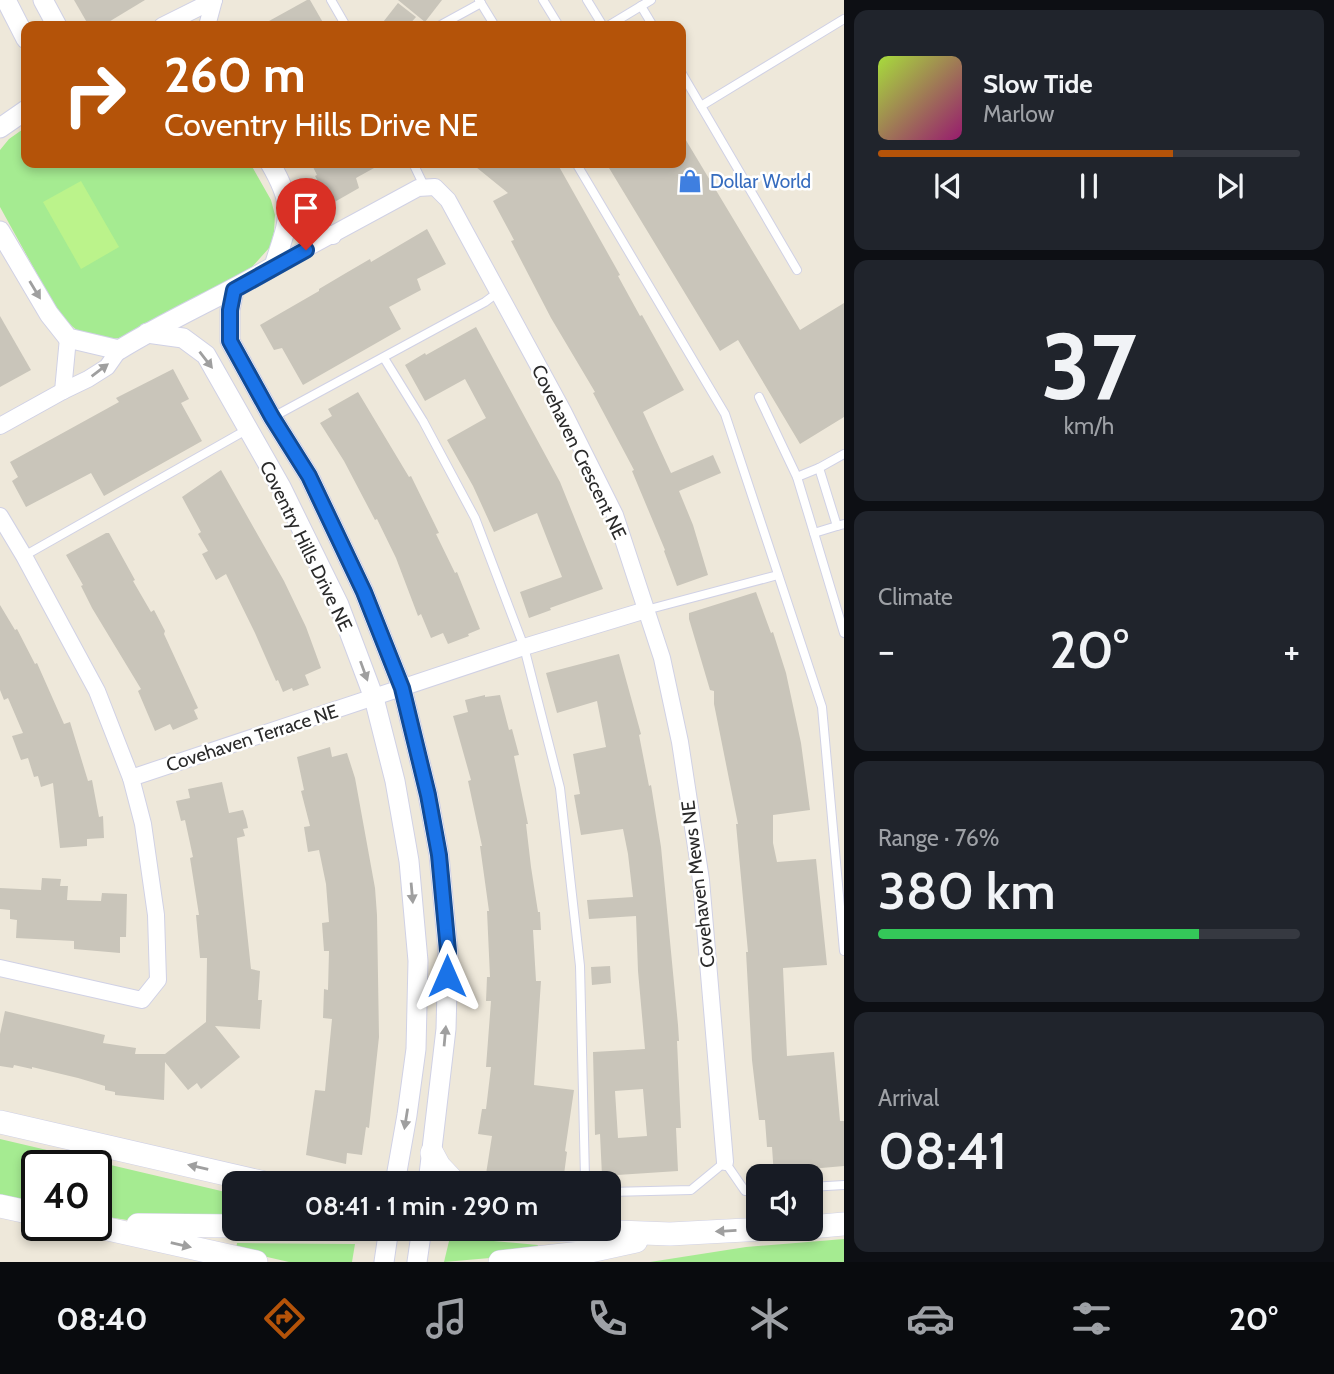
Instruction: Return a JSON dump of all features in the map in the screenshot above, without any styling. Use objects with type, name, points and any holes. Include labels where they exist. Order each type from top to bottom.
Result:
[{"type":"main road","points":[[0,1122],[222,1173]]},
{"type":"main road","points":[[432,1153],[444,1171]]},
{"type":"main road","points":[[0,1206],[21,1211]]},
{"type":"main road","points":[[112,1223],[222,1226]]},
{"type":"main road","points":[[823,1226],[844,1224]]},
{"type":"main road","points":[[112,1230],[250,1261]]},
{"type":"main road","points":[[621,1232],[670,1234],[746,1230]]},
{"type":"main road","points":[[500,1262],[580,1253],[670,1234]]},
{"type":"street","points":[[6,0],[21,29]]},
{"type":"street","points":[[43,0],[54,21]]},
{"type":"street","points":[[172,21],[214,0]]},
{"type":"street","points":[[208,21],[214,0]]},
{"type":"street","points":[[0,128],[21,113]]},
{"type":"street","points":[[273,168],[284,186],[290,215],[274,266]]},
{"type":"street","name":"Covehaven Crescent NE","points":[[425,188],[435,187],[448,200],[562,411],[615,515],[646,610]]},
{"type":"street","points":[[0,426],[107,367],[119,350],[147,332],[234,290],[418,188],[425,188]]},
{"type":"street","points":[[290,215],[333,236]]},
{"type":"street","points":[[0,231],[49,314],[68,338],[69,388]]},
{"type":"street","name":"Coventry Hills Drive NE","points":[[234,290],[230,310],[230,341],[272,417],[309,476],[364,592],[402,688],[428,795],[439,855],[448,951],[446,1028],[430,1171]]},
{"type":"street","name":"Coventry Hills Drive NE","points":[[147,332],[183,338],[206,355],[281,487],[339,605],[374,698],[395,780],[407,848],[418,961],[416,1049],[397,1171]]},
{"type":"street","points":[[68,338],[119,350]]},
{"type":"street","points":[[0,516],[97,691],[131,778],[143,824],[156,915],[158,980],[142,1000],[0,968]]},
{"type":"street","points":[[374,698],[524,647],[646,610]]},
{"type":"street","name":"Covehaven Mews NE","points":[[646,610],[662,658],[680,742],[701,880],[725,1162]]},
{"type":"street","name":"Covehaven Terrace NE","points":[[131,778],[374,698]]},
{"type":"street","points":[[384,1262],[387,1241]]},
{"type":"street","points":[[417,1262],[420,1241]]},
{"type":"lane","points":[[331,0],[343,21]]},
{"type":"lane","points":[[543,0],[556,21]]},
{"type":"lane","points":[[587,0],[600,21]]},
{"type":"lane","points":[[616,21],[651,0]]},
{"type":"lane","points":[[448,21],[480,2],[492,21]]},
{"type":"lane","points":[[641,6],[650,21]]},
{"type":"lane","points":[[701,106],[844,19]]},
{"type":"lane","points":[[686,80],[797,270]]},
{"type":"lane","points":[[415,168],[425,188]]},
{"type":"lane","points":[[579,168],[725,414],[822,708],[844,951]]},
{"type":"lane","points":[[272,417],[384,358],[497,293]]},
{"type":"lane","points":[[384,358],[423,421],[475,518],[524,647],[560,788],[580,966],[585,1171]]},
{"type":"lane","points":[[759,397],[797,477],[844,633]]},
{"type":"lane","points":[[24,556],[248,429]]},
{"type":"lane","points":[[797,477],[844,454]]},
{"type":"lane","points":[[814,533],[840,525],[819,468]]},
{"type":"lane","points":[[646,610],[778,575]]},
{"type":"lane","points":[[621,1192],[691,1190],[725,1162],[746,1191]]},
{"type":"lane","points":[[823,1186],[844,1185]]},
{"type":"green space","points":[[21,131],[21,168],[253,168],[271,200],[275,215],[270,247],[252,267],[132,335],[110,339],[91,337],[74,328],[58,312],[0,207],[0,150]]},
{"type":"green space","points":[[81,181],[119,247],[81,269],[43,202]]},
{"type":"green space","points":[[0,1139],[47,1150],[21,1150],[21,1200],[0,1195]]},
{"type":"green space","points":[[112,1165],[222,1191],[222,1221],[112,1218]]},
{"type":"green space","points":[[844,1239],[844,1262],[650,1262],[746,1247]]},
{"type":"green space","points":[[449,1241],[538,1245],[535,1254],[444,1262]]},
{"type":"green space","points":[[237,1243],[355,1244],[352,1262],[289,1262],[236,1250]]},
{"type":"building","points":[[74,0],[145,0],[110,21],[86,21]]},
{"type":"building","points":[[310,0],[322,21],[269,21]]},
{"type":"building","points":[[398,0],[442,0],[424,21]]},
{"type":"building","points":[[398,3],[416,17],[412,21],[384,21]]},
{"type":"building","points":[[686,140],[800,330],[844,303],[844,417],[800,444],[738,340],[720,351],[609,168],[686,168]]},
{"type":"building","points":[[314,168],[374,168],[356,178],[359,188],[331,204],[315,176],[317,175]]},
{"type":"building","points":[[477,168],[560,168],[640,316],[642,315],[684,390],[643,412],[671,473],[713,455],[721,473],[679,491],[693,525],[708,575],[677,586],[632,471],[634,470],[593,393],[595,392],[551,318],[493,201],[508,193]]},
{"type":"building","points":[[427,229],[446,264],[417,279],[421,290],[389,307],[401,329],[303,385],[282,348],[274,350],[260,325],[370,259],[371,262]]},
{"type":"building","points":[[0,316],[31,370],[0,387]]},
{"type":"building","points":[[476,327],[560,482],[603,589],[529,618],[520,592],[562,577],[537,513],[494,532],[473,486],[447,440],[486,418],[465,379],[425,401],[405,365]]},
{"type":"building","points":[[173,369],[189,399],[181,403],[202,441],[104,496],[91,473],[26,507],[12,481],[18,477],[10,462],[119,402],[116,398]]},
{"type":"building","points":[[358,392],[409,477],[411,476],[439,533],[436,534],[455,573],[457,572],[480,629],[468,634],[469,636],[448,644],[443,633],[431,638],[421,614],[418,616],[396,558],[377,519],[375,520],[344,461],[320,423],[332,416],[328,409]]},
{"type":"building","points":[[221,470],[284,581],[306,627],[321,668],[305,675],[309,685],[293,691],[292,688],[283,692],[278,680],[276,681],[226,574],[216,580],[202,554],[208,551],[198,534],[201,532],[182,497]]},
{"type":"building","points":[[109,533],[151,612],[154,610],[198,708],[194,710],[198,719],[173,730],[170,724],[155,731],[138,691],[141,689],[92,608],[66,555]]},
{"type":"building","points":[[756,592],[786,673],[801,743],[810,810],[773,815],[773,843],[777,862],[816,859],[827,965],[783,968],[787,1056],[834,1052],[840,1121],[844,1121],[844,1166],[823,1168],[823,1164],[773,1164],[772,1147],[767,1147],[765,1120],[759,1120],[752,1060],[748,952],[738,824],[714,704],[714,691],[710,690],[689,613]]},
{"type":"building","points":[[0,605],[15,630],[17,629],[35,664],[37,663],[64,724],[70,722],[88,781],[92,780],[99,817],[103,816],[104,838],[87,839],[87,846],[60,848],[53,783],[41,787],[38,776],[34,777],[28,758],[21,760],[12,736],[23,733],[8,698],[4,700],[0,690]]},
{"type":"building","points":[[619,654],[641,734],[639,735],[649,786],[651,785],[661,847],[679,1041],[681,1128],[676,1128],[678,1171],[621,1175],[621,1171],[602,1171],[600,1134],[595,1135],[593,1052],[645,1049],[636,916],[589,919],[587,900],[633,897],[628,854],[623,829],[581,835],[574,795],[580,794],[573,754],[606,747],[597,701],[557,713],[546,673]],"holes":[[[643,1089],[647,1136],[618,1138],[615,1091]]]},
{"type":"building","points":[[485,695],[500,695],[519,755],[514,756],[528,824],[531,867],[541,930],[533,930],[536,981],[541,981],[534,1085],[574,1090],[564,1171],[486,1171],[492,1136],[478,1134],[482,1109],[486,1109],[491,1067],[486,1067],[491,1001],[486,1001],[487,977],[490,977],[489,911],[482,846],[468,781],[471,780],[453,716],[468,712],[465,700]]},
{"type":"building","points":[[330,747],[332,757],[347,753],[355,778],[375,888],[377,915],[379,1037],[369,1128],[366,1127],[362,1155],[347,1153],[346,1164],[306,1155],[315,1090],[325,1091],[332,1019],[323,1018],[324,989],[328,990],[329,951],[324,951],[322,923],[329,922],[326,884],[319,850],[308,852],[304,827],[310,826],[301,791],[304,790],[297,757]]},
{"type":"building","points":[[222,782],[229,813],[243,810],[248,828],[243,829],[245,836],[237,838],[251,969],[260,971],[258,1000],[262,1000],[260,1029],[215,1026],[240,1057],[201,1089],[197,1083],[188,1090],[165,1062],[164,1100],[115,1095],[115,1092],[105,1090],[105,1086],[32,1067],[0,1066],[0,1034],[5,1011],[105,1035],[103,1043],[136,1048],[135,1054],[165,1054],[206,1022],[207,958],[200,958],[196,915],[199,915],[190,858],[193,857],[185,820],[181,821],[176,801],[190,798],[188,789]]},
{"type":"building","points":[[42,878],[61,879],[60,886],[68,886],[67,900],[101,901],[102,893],[127,894],[126,937],[120,937],[120,953],[74,949],[74,941],[16,938],[17,920],[10,919],[10,910],[0,909],[0,888],[41,890]]},
{"type":"building","points":[[610,966],[611,983],[592,985],[591,967]]},
{"type":"place","name":"Dollar World","points":[[690,181]]},
{"type":"route","points":[[306,250],[234,290],[230,310],[230,341],[272,417],[309,476],[364,592],[402,688],[428,795],[439,855],[448,951],[447,976]]}]
